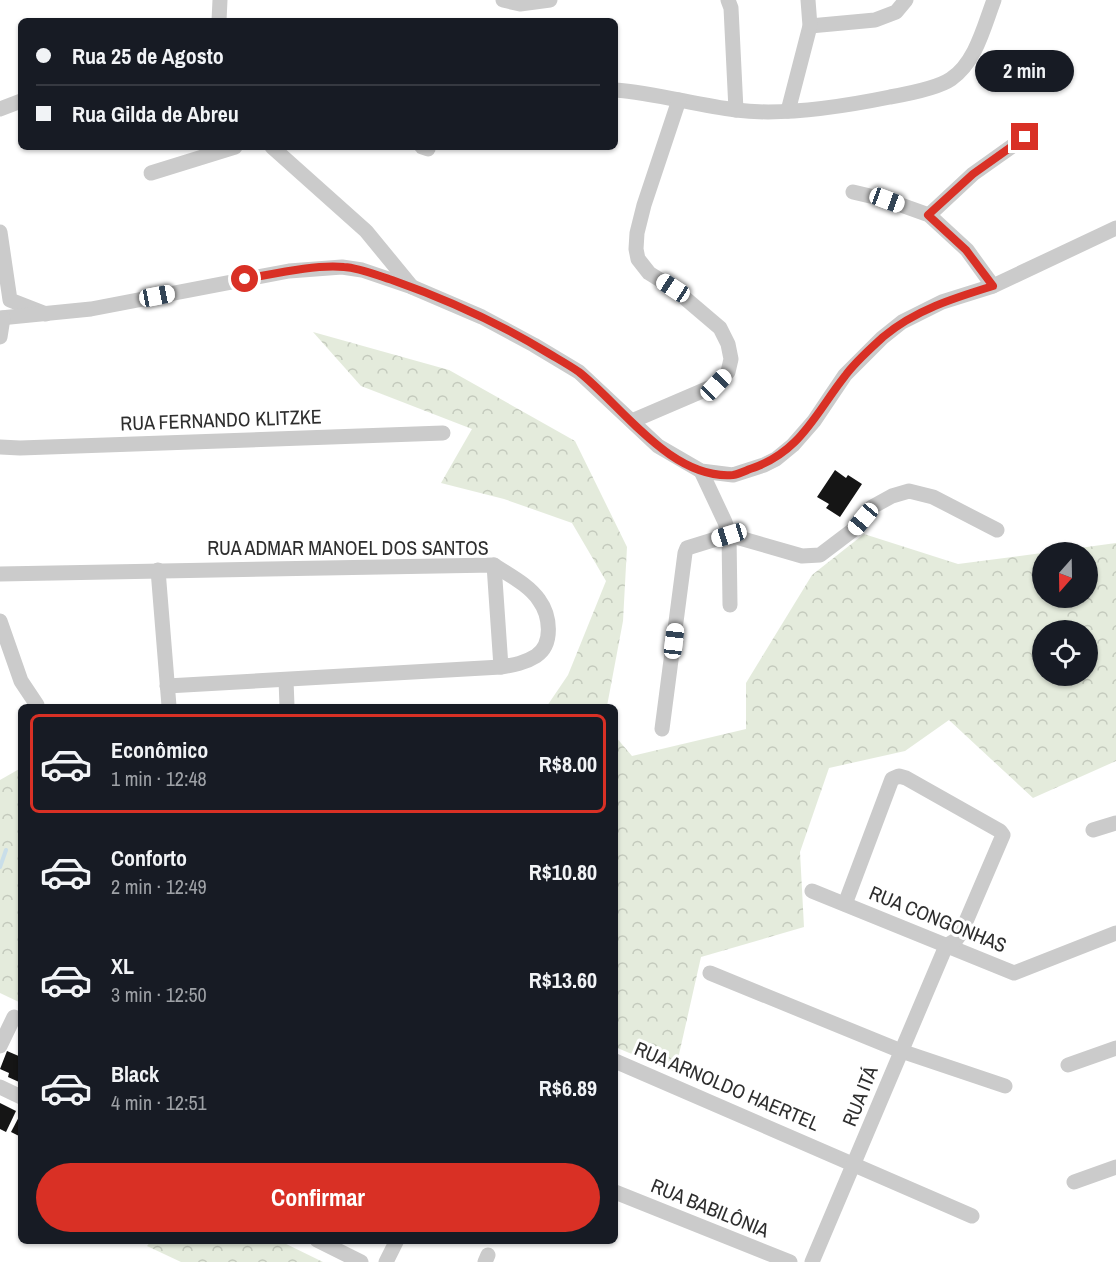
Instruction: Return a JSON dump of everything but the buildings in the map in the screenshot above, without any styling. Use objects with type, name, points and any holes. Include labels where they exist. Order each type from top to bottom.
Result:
[{"type":"street","points":[[219,18],[220,0]]},
{"type":"street","points":[[502,0],[520,4],[550,0]]},
{"type":"street","points":[[728,0],[731,8],[736,110]]},
{"type":"street","points":[[788,111],[810,26],[808,0]]},
{"type":"street","points":[[810,26],[875,20],[896,12],[906,0]]},
{"type":"street","points":[[618,90],[643,92],[736,110],[763,112],[874,100],[918,91],[951,80],[970,60],[994,0]]},
{"type":"street","points":[[632,421],[716,385],[728,372],[731,359],[728,344],[720,328],[673,288],[650,273],[638,259],[636,249],[637,233],[644,205],[679,99]]},
{"type":"street","points":[[0,109],[18,102]]},
{"type":"street","points":[[928,215],[973,174],[1025,137]]},
{"type":"street","points":[[151,173],[225,150]]},
{"type":"street","points":[[275,150],[366,231],[412,287]]},
{"type":"street","points":[[853,192],[887,200],[928,215],[966,250],[993,286]]},
{"type":"street","points":[[0,337],[1,318],[91,309],[289,271],[342,267],[362,270],[412,287],[482,317],[534,345],[579,372],[658,446],[701,471],[733,475],[776,459],[793,445],[814,421],[845,375],[902,322],[942,302],[993,286],[1116,228]]},
{"type":"street","points":[[0,232],[10,300],[46,314]]},
{"type":"street","name":"RUA FERNANDO KLITZKE","points":[[0,447],[443,433]]},
{"type":"street","points":[[701,471],[729,535],[730,605]]},
{"type":"street","points":[[662,729],[687,548],[729,535],[802,556],[820,555],[853,530],[872,507],[892,496],[909,491],[933,497],[997,530]]},
{"type":"street","points":[[494,565],[501,667]]},
{"type":"street","name":"RUA ADMAR MANOEL DOS SANTOS","points":[[0,574],[494,565],[528,588],[539,599],[549,624],[547,640],[539,654],[522,664],[167,686]]},
{"type":"street","points":[[158,570],[169,704]]},
{"type":"street","points":[[0,621],[21,681],[35,704]]},
{"type":"street","points":[[286,680],[287,704]]},
{"type":"street","name":"RUA ITÁ","points":[[812,1262],[946,946],[956,940],[961,933],[1003,834],[906,778],[899,776],[892,779],[845,904]]},
{"type":"street","points":[[1093,830],[1116,824]]},
{"type":"street","name":"RUA CONGONHAS","points":[[812,891],[1014,973],[1116,933]]},
{"type":"street","points":[[710,973],[902,1050],[1005,1086]]},
{"type":"street","points":[[0,1046],[14,1017]]},
{"type":"street","points":[[1068,1065],[1116,1047]]},
{"type":"street","name":"RUA ARNOLDO HAERTEL","points":[[618,1061],[972,1216]]},
{"type":"street","points":[[0,1087],[18,1096]]},
{"type":"street","points":[[1074,1182],[1116,1167]]},
{"type":"street","name":"RUA BABILÔNIA","points":[[618,1193],[790,1262]]},
{"type":"street","points":[[325,1244],[362,1262]]},
{"type":"street","points":[[386,1262],[394,1244]]},
{"type":"green space","points":[[313,332],[449,370],[575,441],[627,547],[623,621],[607,704],[548,704],[568,675],[606,581],[572,523],[504,499],[441,483],[472,429],[361,386]]},
{"type":"green space","points":[[864,534],[958,564],[1032,554],[1032,608],[1098,608],[1098,545],[1116,543],[1116,761],[1033,798],[949,720],[905,751],[829,768],[800,852],[804,927],[701,957],[675,1072],[618,1048],[618,740],[632,756],[746,729],[746,683],[812,575]]},
{"type":"green space","points":[[18,770],[18,1002],[0,993],[0,780]]},
{"type":"green space","points":[[149,1244],[286,1244],[323,1262],[181,1262],[147,1246]]},
{"type":"waterway","points":[[0,867],[6,850]]},
{"type":"route","points":[[245,279],[289,271],[342,267],[362,270],[412,287],[482,317],[579,372],[658,446],[684,462],[701,471],[733,475],[764,465],[776,459],[793,445],[814,421],[845,375],[882,338],[902,322],[942,302],[993,286],[966,250],[928,215],[973,174],[1025,137]]}]
